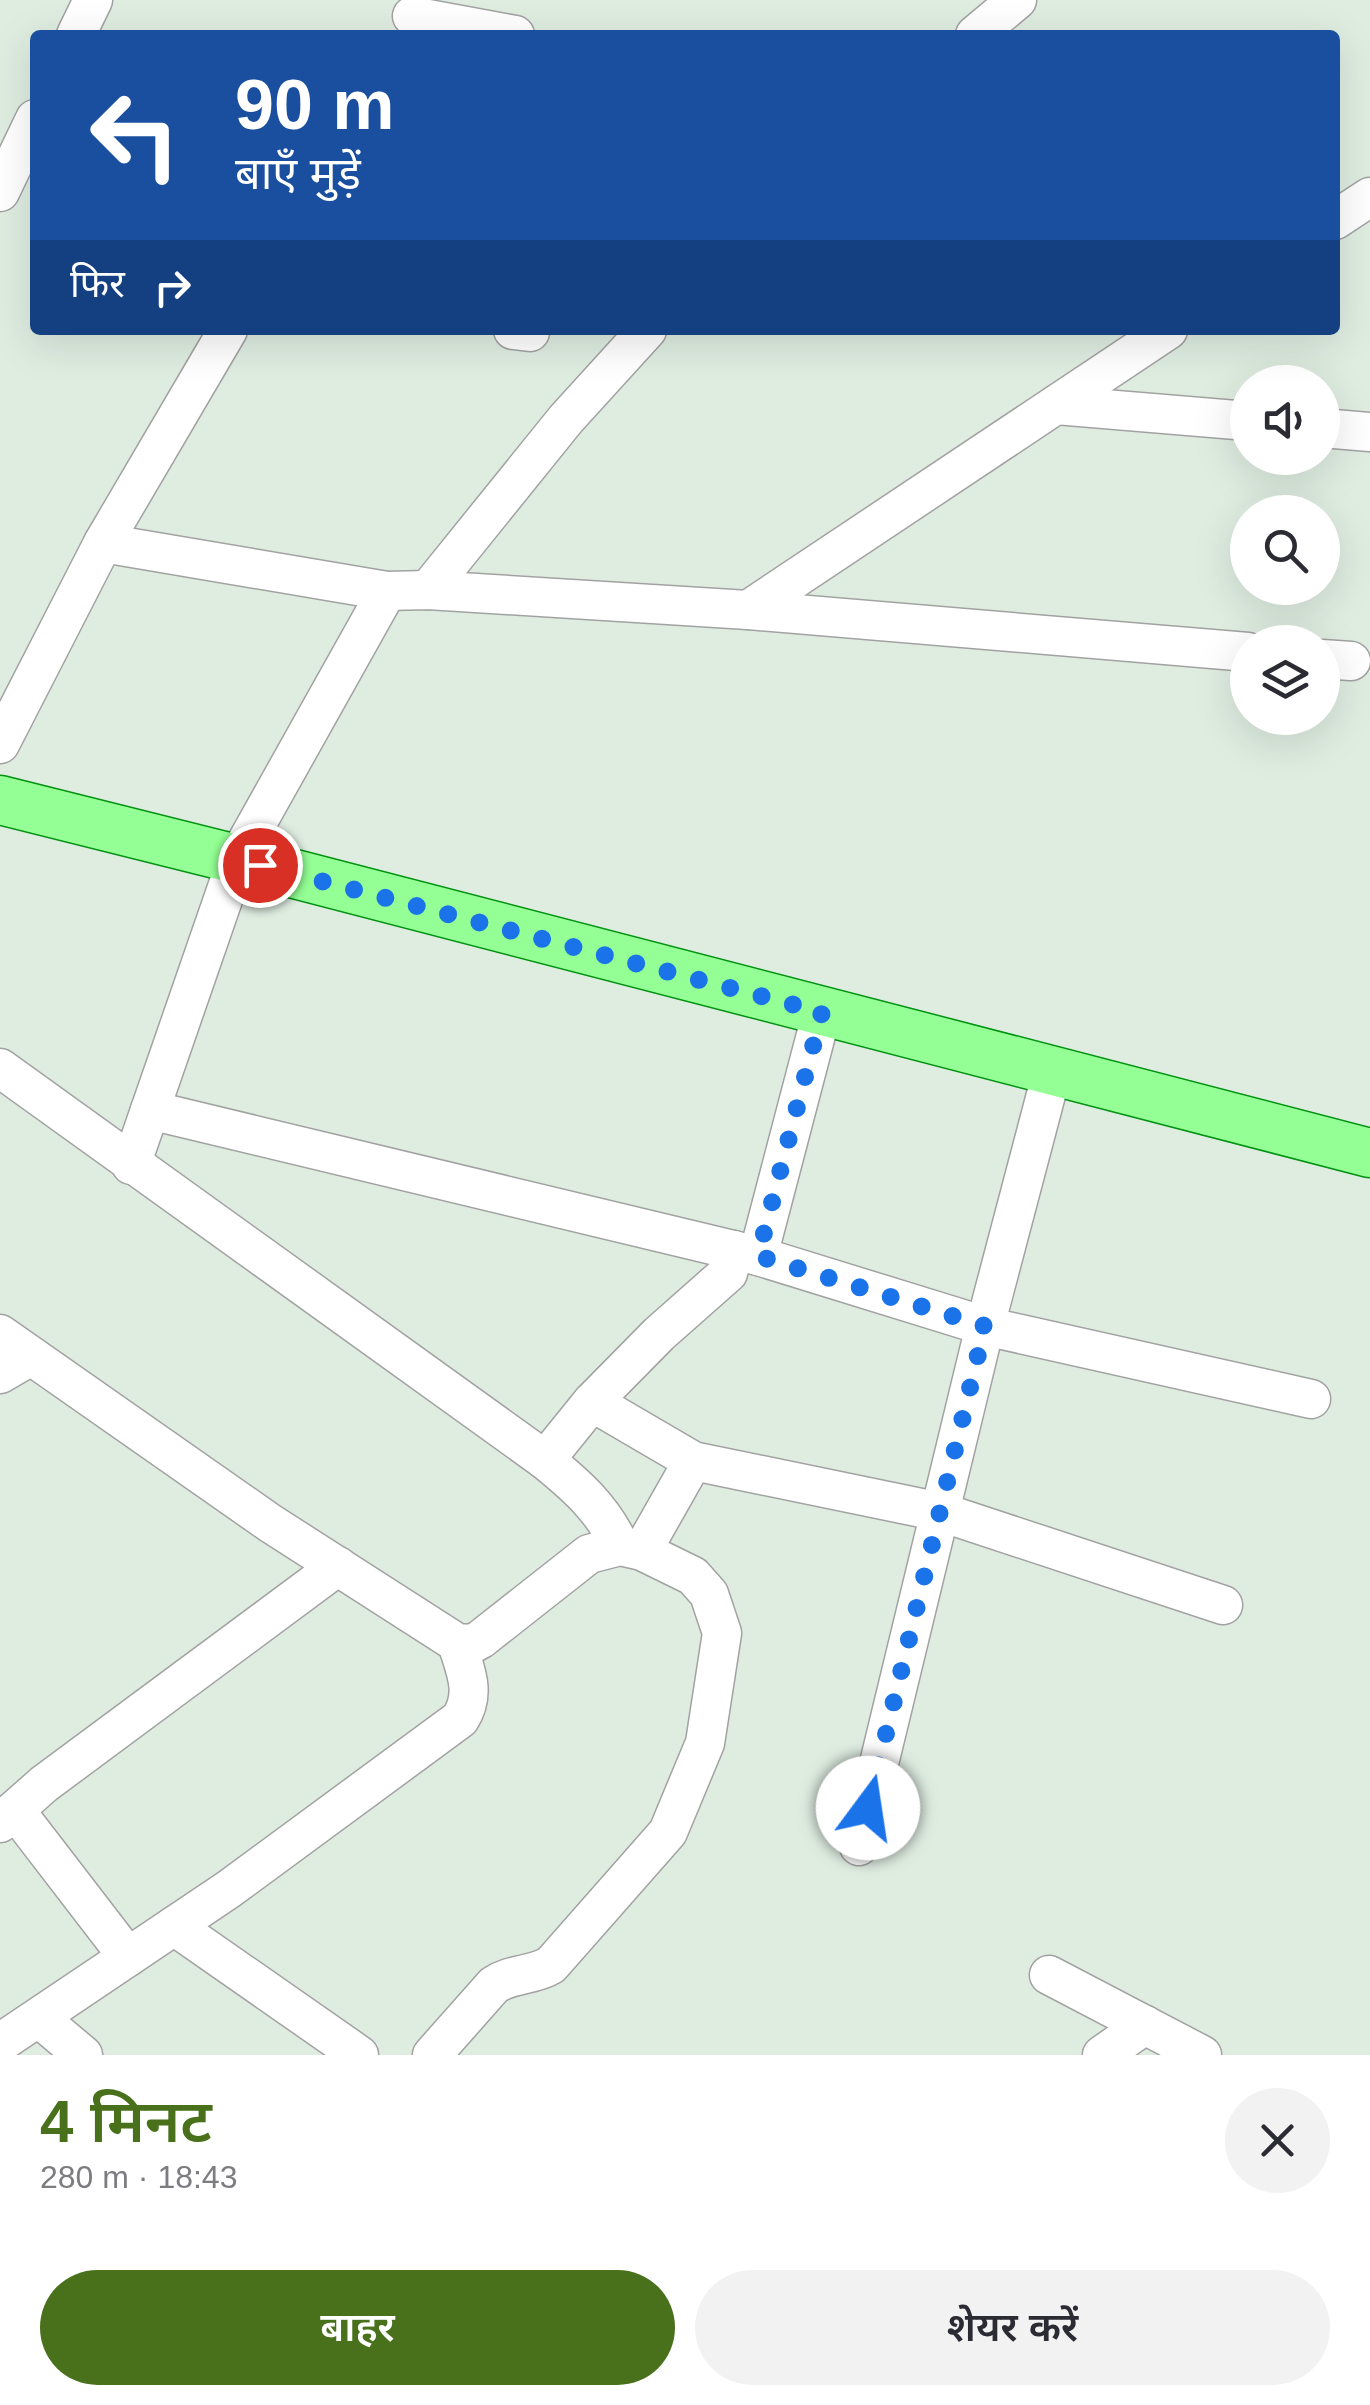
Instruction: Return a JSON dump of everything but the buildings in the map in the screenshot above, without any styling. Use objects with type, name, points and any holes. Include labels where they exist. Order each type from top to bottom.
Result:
[{"type":"main road","points":[[0,800],[1370,1154]]},
{"type":"street","points":[[78,30],[93,0]]},
{"type":"street","points":[[981,30],[1017,0]]},
{"type":"street","points":[[411,17],[486,30]]},
{"type":"street","points":[[0,192],[30,129]]},
{"type":"street","points":[[1340,217],[1370,197]]},
{"type":"street","points":[[0,744],[104,543],[225,335]]},
{"type":"street","points":[[428,590],[566,420],[642,335]]},
{"type":"street","points":[[748,610],[1160,335]]},
{"type":"street","points":[[1056,404],[1230,419]]},
{"type":"street","points":[[1340,430],[1370,432]]},
{"type":"street","points":[[104,543],[387,591],[428,590],[748,610],[1230,650]]},
{"type":"street","points":[[131,1165],[238,859],[387,591]]},
{"type":"street","points":[[545,1460],[592,1402],[746,1253],[822,1012]]},
{"type":"street","points":[[0,1068],[545,1460],[583,1491],[631,1548],[693,1576],[708,1594],[722,1634],[705,1743],[668,1832],[551,1965],[494,1985],[432,2055]]},
{"type":"street","points":[[858,1846],[985,1326],[1052,1072]]},
{"type":"street","points":[[150,1110],[746,1253],[985,1326],[1311,1399]]},
{"type":"street","points":[[0,1334],[16,1365],[457,1643],[472,1644],[481,1639],[589,1554],[631,1548],[693,1461]]},
{"type":"street","points":[[592,1402],[693,1461],[941,1512],[1223,1605]]},
{"type":"street","points":[[128,1957],[7,1816],[44,1784],[338,1566]]},
{"type":"street","points":[[0,2043],[174,1926],[460,1718],[469,1705],[470,1689],[457,1643]]},
{"type":"street","points":[[174,1926],[359,2055]]},
{"type":"street","points":[[1049,1976],[1202,2055]]},
{"type":"street","points":[[39,2018],[83,2055]]},
{"type":"street","points":[[1102,2055],[1144,2025]]},
{"type":"route","points":[[260,865],[822,1012],[758,1256],[985,1326],[868,1808]]}]
